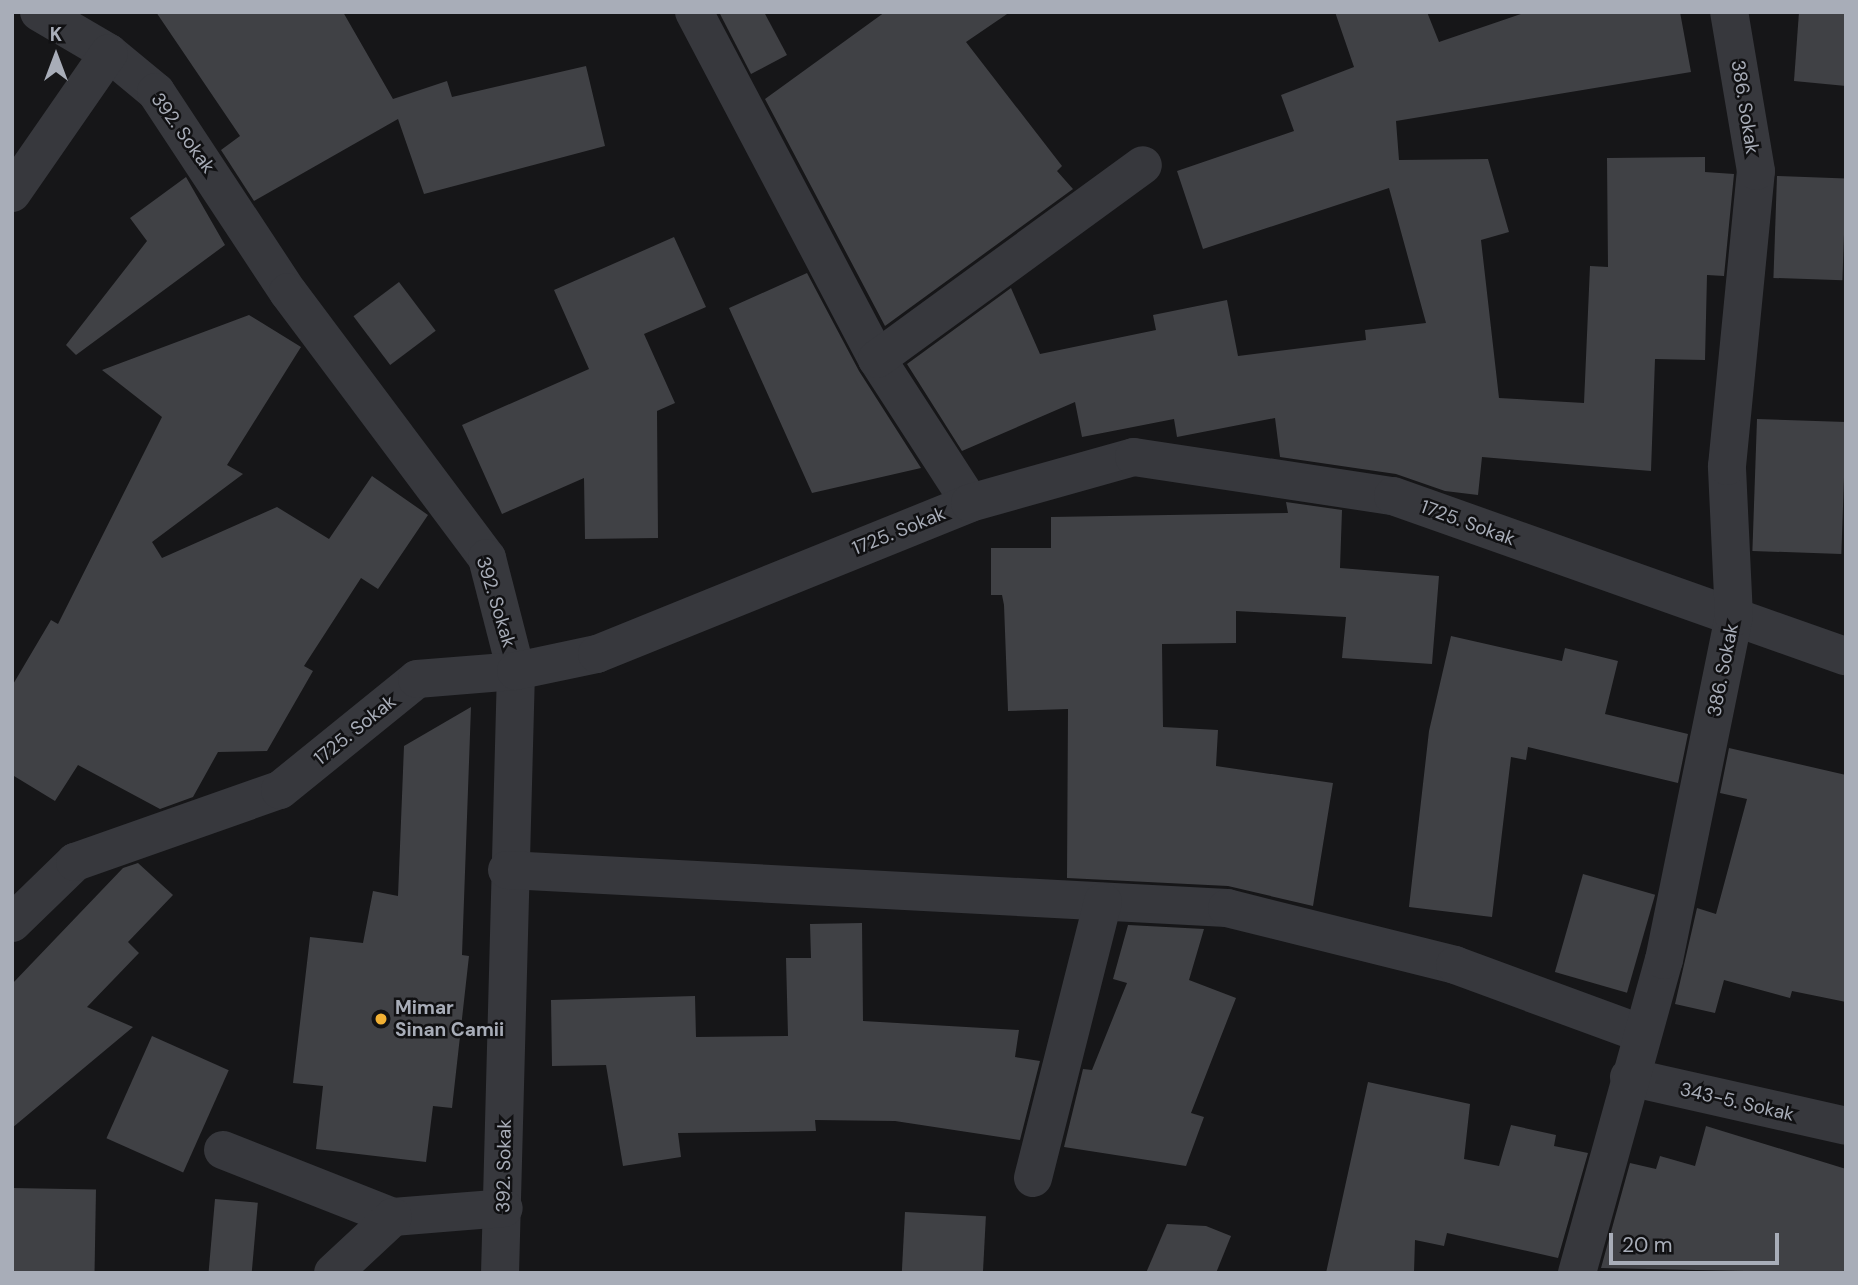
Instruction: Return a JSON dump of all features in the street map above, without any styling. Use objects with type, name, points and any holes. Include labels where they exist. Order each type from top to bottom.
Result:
[{"type":"street","name":"392. Sokak","points":[[39,12],[109,53],[156,92],[288,292],[487,558],[516,671],[508,870],[504,1208],[500,1273]]},
{"type":"street","points":[[694,12],[877,359],[970,503]]},
{"type":"street","name":"386. Sokak","points":[[1577,1273],[1640,1033],[1664,960],[1734,617],[1727,466],[1756,171],[1730,12]]},
{"type":"street","points":[[12,193],[109,53]]},
{"type":"street","points":[[877,359],[1143,165]]},
{"type":"street","name":"1725. Sokak","points":[[12,923],[75,862],[280,790],[417,680],[516,671],[597,654],[970,503],[1134,457],[1393,496],[1846,656]]},
{"type":"street","points":[[508,870],[1227,908],[1455,965],[1640,1033]]},
{"type":"street","points":[[1033,1178],[1103,902]]},
{"type":"street","name":"343-5. Sokak","points":[[1629,1077],[1846,1126]]},
{"type":"street","points":[[223,1150],[393,1217],[504,1208]]},
{"type":"street","points":[[333,1273],[393,1217]]},
{"type":"building","points":[[156,12],[343,12],[393,99],[447,81],[452,97],[586,66],[605,146],[424,194],[398,119],[254,201],[221,150],[240,136]]},
{"type":"building","points":[[719,12],[764,12],[787,55],[751,74]]},
{"type":"building","points":[[885,12],[1010,12],[966,42],[1062,166],[1057,171],[1073,189],[885,326],[765,99]]},
{"type":"building","points":[[1335,12],[1427,12],[1439,42],[1527,12],[1680,12],[1691,72],[1396,121],[1399,160],[1488,159],[1509,232],[1481,240],[1499,398],[1584,403],[1590,266],[1608,267],[1607,158],[1705,157],[1705,172],[1734,174],[1724,276],[1707,275],[1705,360],[1655,359],[1651,471],[1482,457],[1478,495],[1445,491],[1396,474],[1280,457],[1275,418],[1177,437],[1174,419],[1082,437],[1075,402],[962,451],[907,364],[1011,288],[1040,354],[1156,330],[1153,315],[1227,300],[1238,356],[1366,340],[1365,330],[1426,323],[1389,188],[1203,249],[1177,171],[1294,131],[1281,95],[1354,67]]},
{"type":"building","points":[[1799,12],[1846,12],[1846,86],[1794,81]]},
{"type":"building","points":[[1777,176],[1846,178],[1842,280],[1773,278]]},
{"type":"building","points":[[186,177],[225,245],[76,355],[66,345],[147,241],[130,218]]},
{"type":"building","points":[[674,237],[706,307],[644,334],[675,403],[657,411],[658,538],[585,539],[584,478],[502,514],[462,425],[589,369],[554,290]]},
{"type":"building","points":[[807,273],[859,371],[921,468],[812,493],[729,308]]},
{"type":"building","points":[[399,282],[436,331],[390,365],[353,316]]},
{"type":"building","points":[[249,315],[301,347],[227,465],[243,474],[152,542],[162,558],[277,507],[329,539],[372,476],[428,515],[378,589],[361,578],[304,666],[313,671],[267,751],[218,752],[193,797],[160,809],[78,765],[55,801],[14,776],[12,686],[51,620],[58,624],[162,417],[102,370]]},
{"type":"building","points":[[1757,419],[1846,422],[1841,554],[1752,551]]},
{"type":"building","points":[[1286,502],[1342,510],[1340,568],[1439,576],[1432,664],[1342,658],[1346,617],[1236,611],[1236,643],[1162,644],[1163,727],[1218,730],[1216,766],[1333,783],[1313,906],[1228,886],[1067,878],[1068,709],[1008,711],[1004,605],[1002,595],[991,595],[991,548],[1051,548],[1051,517],[1288,513]]},
{"type":"building","points":[[1451,636],[1562,661],[1565,648],[1618,661],[1605,714],[1688,734],[1678,783],[1528,747],[1526,760],[1511,757],[1492,917],[1409,907],[1429,731]]},
{"type":"building","name":"Mimar Sinan Camii","points":[[471,707],[462,955],[469,956],[452,1108],[433,1106],[426,1162],[316,1149],[323,1086],[293,1083],[310,937],[363,943],[373,891],[398,896],[404,746]]},
{"type":"building","points":[[1729,748],[1846,775],[1846,1002],[1792,991],[1790,998],[1724,980],[1715,1013],[1675,1004],[1697,908],[1716,914],[1747,799],[1720,793]]},
{"type":"building","points":[[138,863],[173,895],[128,942],[139,953],[87,1007],[133,1027],[12,1128],[12,984],[123,868]]},
{"type":"building","points":[[1583,874],[1655,895],[1627,993],[1555,972]]},
{"type":"building","points":[[862,923],[863,1021],[1019,1030],[1015,1057],[1040,1061],[1020,1140],[895,1121],[815,1120],[816,1131],[678,1133],[681,1157],[623,1166],[606,1065],[552,1066],[551,1000],[695,996],[696,1037],[788,1036],[786,958],[811,958],[810,924]]},
{"type":"building","points":[[1128,925],[1204,929],[1189,980],[1236,998],[1191,1113],[1204,1117],[1186,1166],[1064,1147],[1083,1069],[1092,1070],[1127,983],[1113,979]]},
{"type":"building","points":[[152,1036],[229,1070],[183,1172],[106,1138]]},
{"type":"building","points":[[1368,1082],[1470,1104],[1464,1159],[1499,1166],[1511,1125],[1556,1135],[1554,1146],[1588,1153],[1558,1258],[1447,1233],[1444,1246],[1415,1240],[1414,1273],[1326,1273]]},
{"type":"building","points":[[1706,1126],[1846,1169],[1846,1273],[1601,1268],[1630,1163],[1656,1169],[1660,1156],[1695,1166]]},
{"type":"building","points":[[12,1188],[96,1189],[95,1273],[12,1273]]},
{"type":"building","points":[[215,1199],[258,1203],[252,1273],[209,1273]]},
{"type":"building","points":[[905,1212],[986,1216],[983,1273],[902,1273]]},
{"type":"building","points":[[1167,1224],[1206,1226],[1231,1236],[1216,1273],[1146,1273]]},
{"type":"place","name":"Mimar Sinan Camii","points":[[381,1019]]}]
